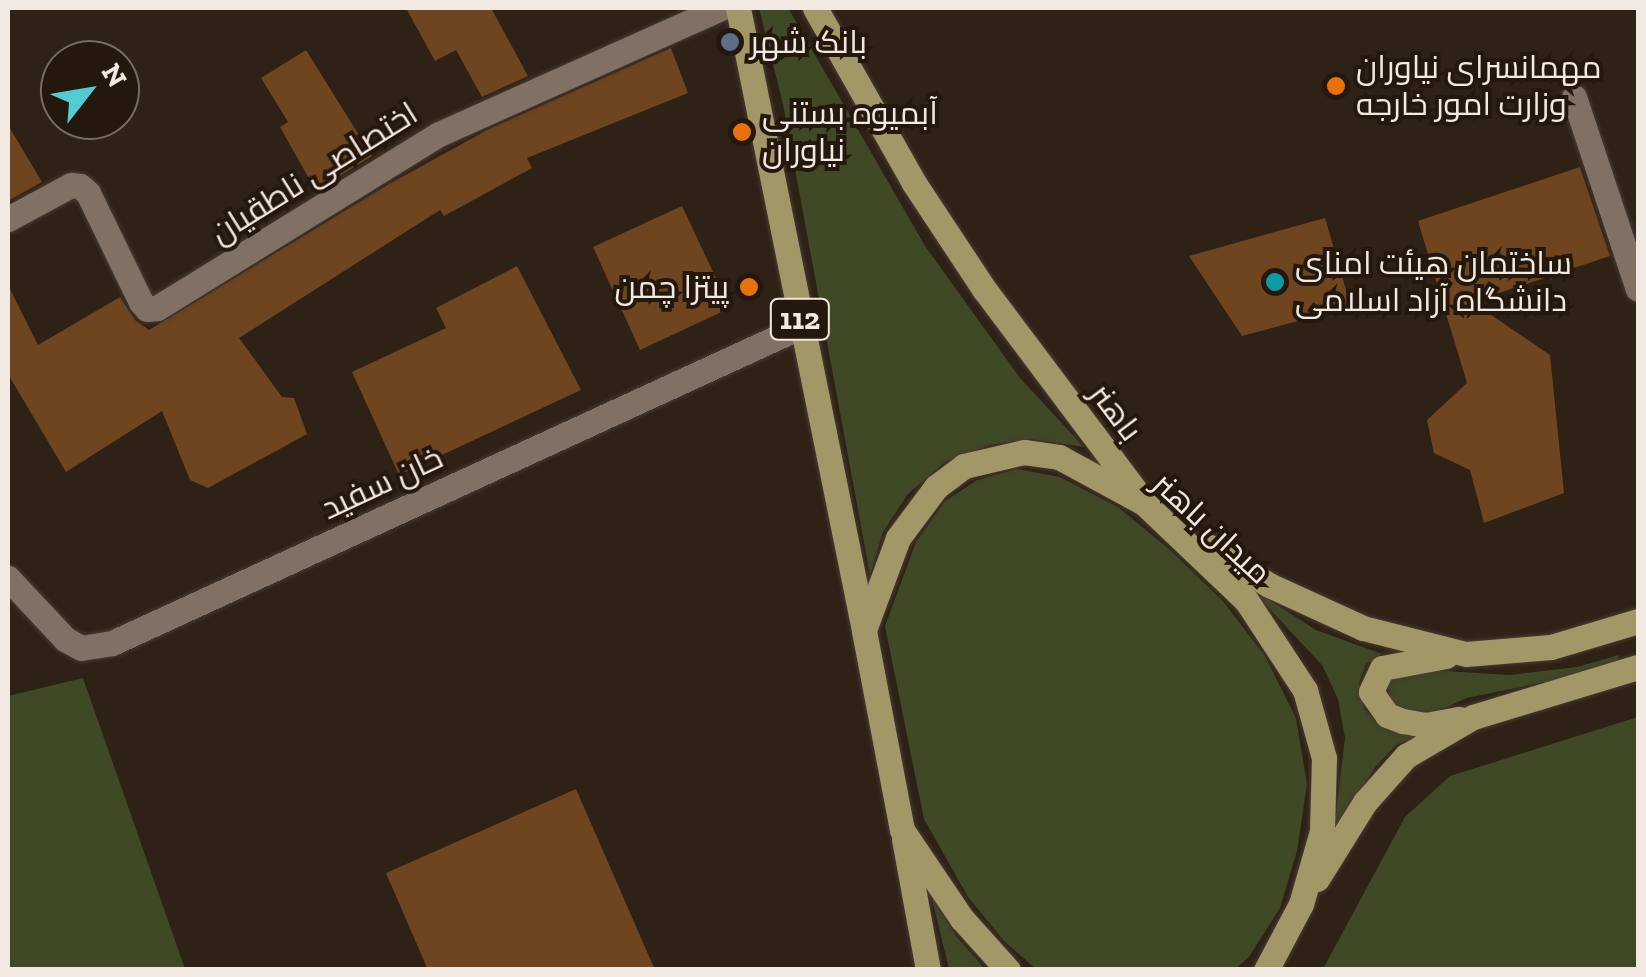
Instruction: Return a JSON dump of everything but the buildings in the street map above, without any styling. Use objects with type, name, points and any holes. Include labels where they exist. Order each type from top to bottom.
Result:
[{"type":"main road","name":"112","points":[[738,8],[864,630]]},
{"type":"main road","name":"باهنر","points":[[815,8],[914,183],[964,258],[1144,503],[1268,586],[1363,628],[1466,654],[1550,647],[1638,621]]},
{"type":"main road","name":"میدان باهنر","points":[[1008,970],[962,919],[902,830],[864,630],[888,561],[912,514],[964,466],[1024,452],[1058,457],[1144,503],[1246,600],[1305,690],[1324,758],[1322,830],[1301,904],[1266,970]]},
{"type":"main road","points":[[1466,654],[1397,662],[1382,668],[1372,692],[1387,716],[1425,724],[1473,717],[1638,667]]},
{"type":"main road","points":[[1301,904],[1365,802],[1406,756],[1473,717]]},
{"type":"main road","points":[[902,830],[928,970]]},
{"type":"street","name":"اختصاصی ناطقیان","points":[[8,218],[70,185],[80,186],[88,193],[141,302],[147,309],[157,308],[439,134],[720,8]]},
{"type":"street","points":[[1574,96],[1638,289]]},
{"type":"street","name":"خان سفید","points":[[8,578],[65,639],[81,648],[112,643],[802,326]]},
{"type":"green space","points":[[759,8],[788,8],[925,246],[1020,378],[1084,447],[1031,439],[990,445],[945,462],[908,494],[883,532],[870,575],[783,104]]},
{"type":"green space","points":[[1017,469],[1060,477],[1118,507],[1169,549],[1223,601],[1265,656],[1296,718],[1307,784],[1297,851],[1280,908],[1249,957],[1235,969],[1036,969],[1003,940],[968,897],[924,819],[885,626],[916,542],[944,502],[977,480]]},
{"type":"green space","points":[[1248,586],[1316,630],[1382,654],[1366,664],[1359,683],[1364,709],[1379,725],[1422,734],[1396,745],[1376,766],[1334,830],[1345,738],[1338,699],[1322,665]]},
{"type":"green space","points":[[1619,655],[1617,662],[1560,679],[1467,698],[1424,717],[1404,713],[1391,701],[1388,685],[1398,672],[1413,669],[1510,675],[1577,667]]},
{"type":"green space","points":[[83,678],[185,969],[8,969],[8,696]]},
{"type":"green space","points":[[1638,717],[1638,969],[1323,969],[1405,817],[1450,776]]},
{"type":"green space","points":[[931,895],[956,936],[985,969],[949,969]]},
{"type":"place","name":"بانک شهر","points":[[730,42]]},
{"type":"place","name":"مهمانسرای نیاوران وزارت امور خارجه","points":[[1336,86]]},
{"type":"place","name":"آبمیوه بستنی نیاوران","points":[[742,132]]},
{"type":"place","name":"ساختمان هیئت امنای دانشگاه آزاد اسلامی","points":[[1275,282]]},
{"type":"place","name":"پیتزا چمن","points":[[749,287]]}]
